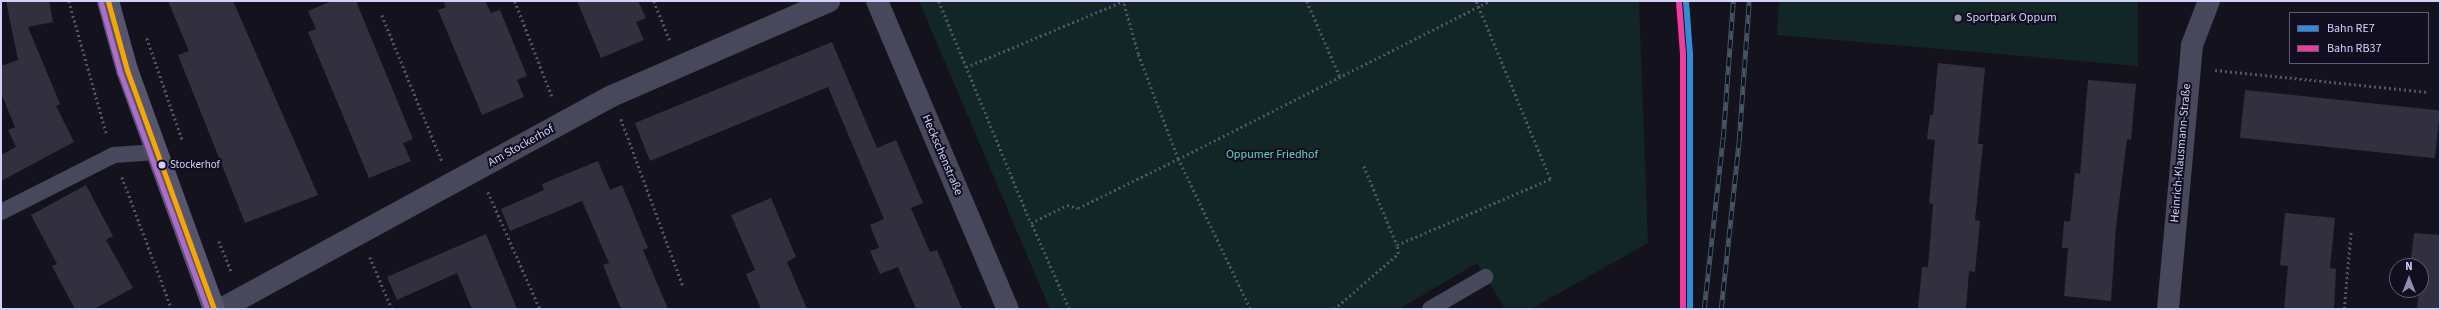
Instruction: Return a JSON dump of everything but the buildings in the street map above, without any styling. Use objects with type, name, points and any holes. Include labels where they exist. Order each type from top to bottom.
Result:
[{"type":"main road","points":[[108,1],[127,70],[214,309]]},
{"type":"street","name":"Am Stockerhof","points":[[221,309],[242,299],[612,96],[829,1]]},
{"type":"street","name":"Heckschenstraße","points":[[877,1],[1008,309]]},
{"type":"street","name":"Heinrich-Klausmann-Straße","points":[[2168,309],[2189,67],[2192,45],[2209,1]]},
{"type":"lane","points":[[1,212],[114,155],[156,152]]},
{"type":"lane","points":[[1430,309],[1485,278]]},
{"type":"path","points":[[515,1],[563,123]]},
{"type":"path","points":[[654,1],[680,66]]},
{"type":"path","points":[[939,1],[1031,223],[1069,309]]},
{"type":"path","points":[[966,67],[1123,1],[1138,54],[1178,159],[1250,309]]},
{"type":"path","points":[[1307,1],[1340,77]]},
{"type":"path","points":[[1397,245],[1550,179],[1476,1]]},
{"type":"path","points":[[1031,223],[1067,205],[1078,208],[1178,159],[1489,1]]},
{"type":"path","points":[[382,15],[452,184]]},
{"type":"path","points":[[144,30],[185,148]]},
{"type":"path","points":[[2189,67],[2428,92]]},
{"type":"path","points":[[612,96],[684,286]]},
{"type":"path","points":[[1334,309],[1398,254],[1397,245],[1364,166]]},
{"type":"path","points":[[478,170],[540,309]]},
{"type":"path","points":[[2344,309],[2351,231]]},
{"type":"path","points":[[360,234],[392,309]]},
{"type":"path","points":[[216,235],[242,299]]},
{"type":"green space","name":"Oppumer Friedhof","points":[[919,1],[1639,1],[1648,243],[1531,309],[1501,309],[1504,307],[1477,263],[1399,309],[1050,309]]},
{"type":"green space","name":"Sportpark Oppum","points":[[1779,1],[2138,1],[2138,66],[1777,35]]},
{"type":"railway","points":[[1704,309],[1723,138],[1733,1]]},
{"type":"railway","points":[[1721,309],[1739,140],[1749,1]]},
{"type":"rail line","name":"RE7","points":[[1686,1],[1690,54],[1690,309]]},
{"type":"rail line","name":"RB37","points":[[1679,2],[1683,54],[1683,309]]},
{"type":"transit line","points":[[108,1],[127,70],[214,309]]},
{"type":"transit line","points":[[101,3],[120,72],[207,309]]},
{"type":"place","name":"Sportpark Oppum","points":[[1958,18]]},
{"type":"place","name":"Stockerhof","points":[[162,165]]}]
